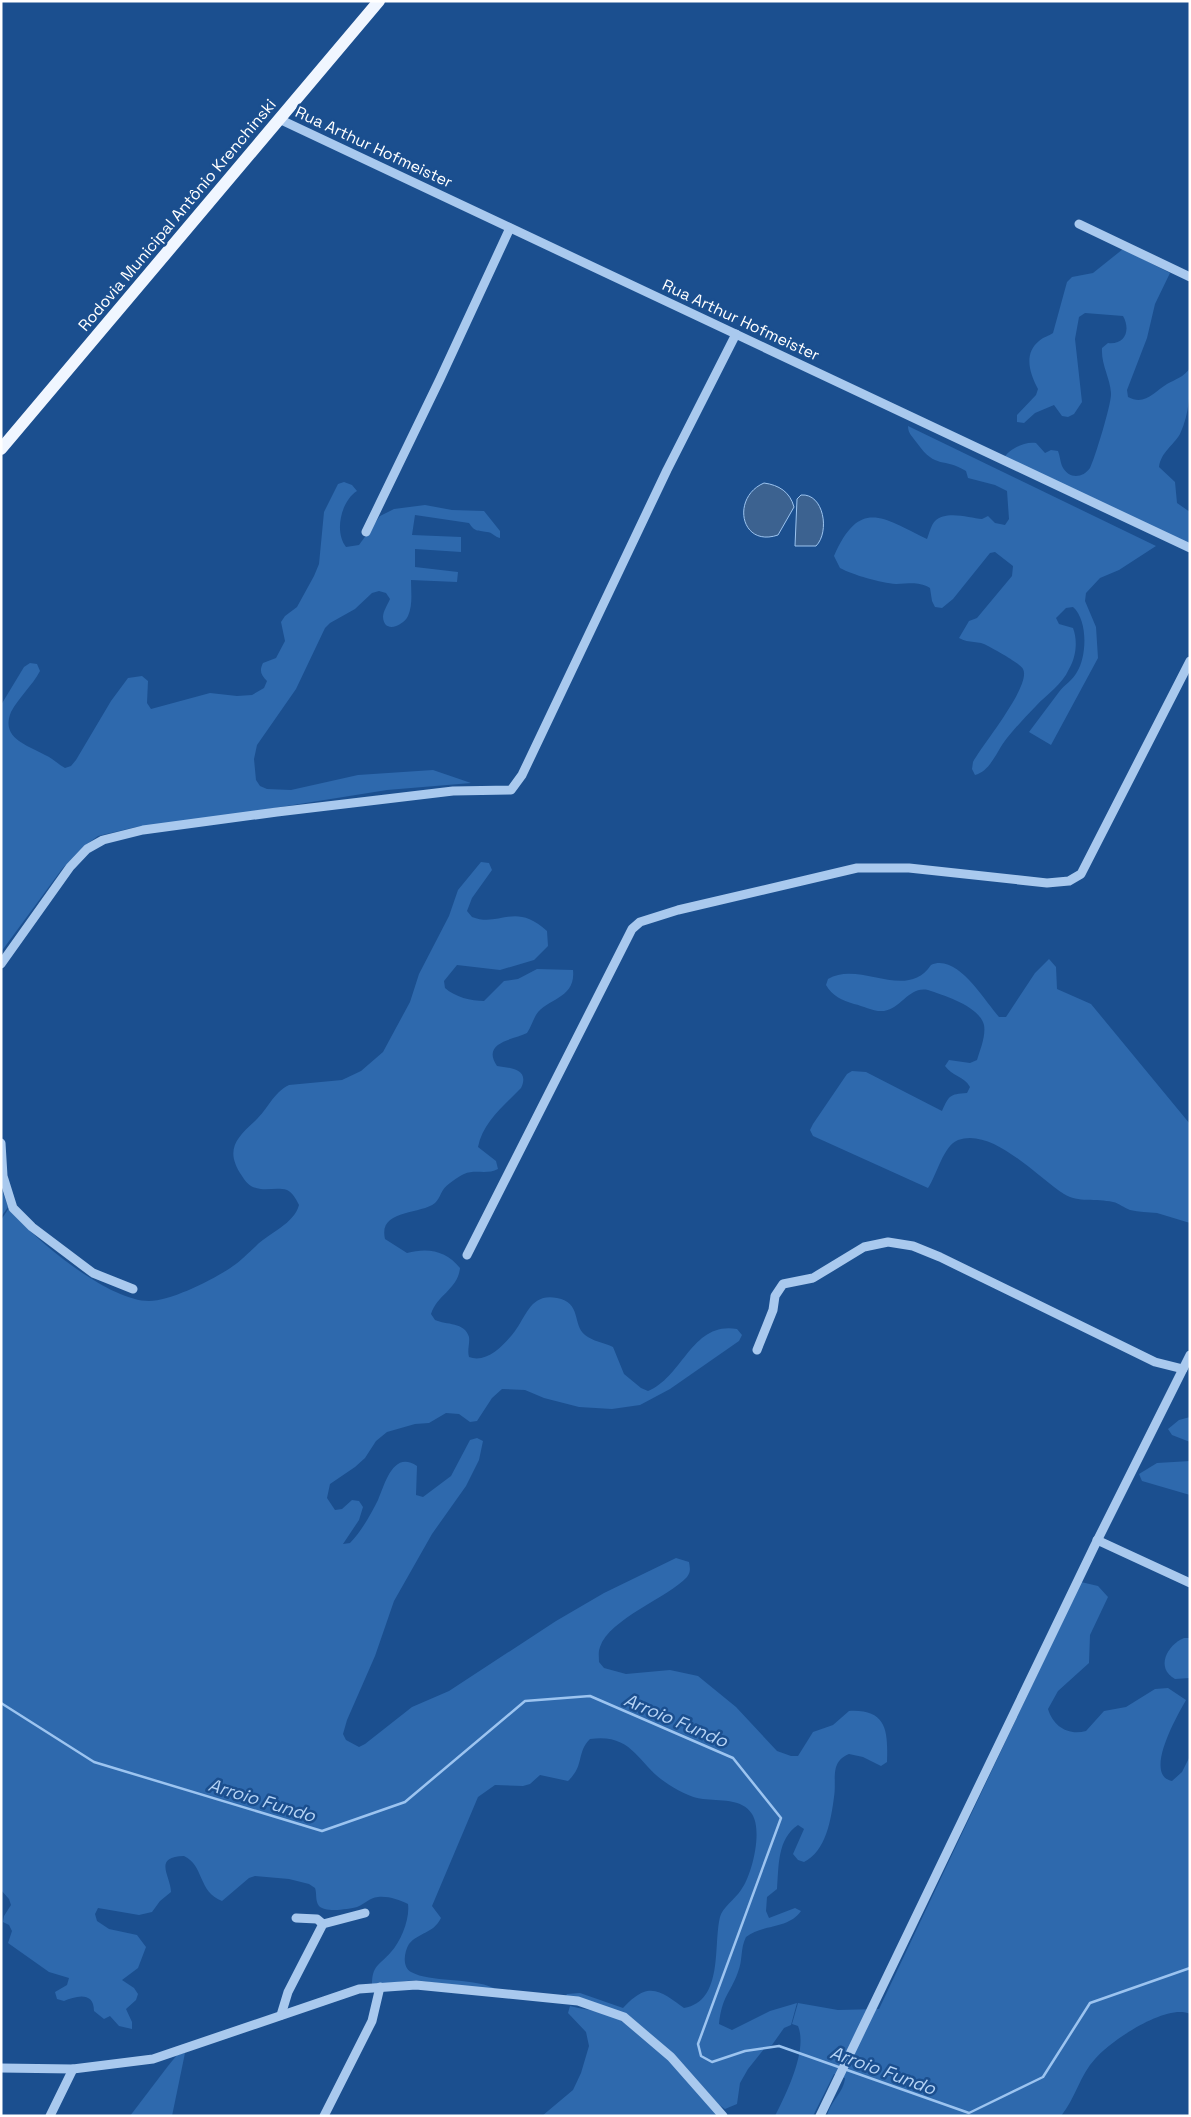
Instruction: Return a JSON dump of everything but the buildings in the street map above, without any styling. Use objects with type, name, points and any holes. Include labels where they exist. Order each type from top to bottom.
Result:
[{"type":"main road","name":"Rodovia Municipal Antônio Krenchinski","points":[[1,449],[378,1]]},
{"type":"street","name":"Rua Arthur Hofmeister","points":[[279,119],[1190,548]]},
{"type":"street","points":[[1079,224],[1190,277]]},
{"type":"street","points":[[366,532],[510,228]]},
{"type":"street","points":[[1,964],[70,867],[87,849],[103,840],[143,830],[277,812],[454,792],[511,790],[522,775],[667,470],[736,334]]},
{"type":"street","points":[[466,1255],[632,929],[640,922],[678,910],[857,868],[909,868],[1047,883],[1070,882],[1081,874],[1190,661]]},
{"type":"street","points":[[1,1143],[3,1176],[13,1208],[46,1238],[93,1273],[133,1289]]},
{"type":"street","points":[[757,1350],[773,1310],[775,1296],[784,1284],[813,1278],[864,1247],[888,1242],[913,1246],[940,1257],[1155,1362],[1183,1370]]},
{"type":"street","points":[[820,2116],[1097,1540],[1190,1355]]},
{"type":"street","points":[[1097,1540],[1190,1583]]},
{"type":"street","points":[[281,2015],[288,1992],[323,1924],[365,1912]]},
{"type":"street","points":[[296,1918],[317,1919],[323,1924]]},
{"type":"street","points":[[1,2068],[72,2069],[153,2059],[359,1989],[416,1985],[578,2002],[624,2017],[672,2057],[723,2116]]},
{"type":"street","points":[[324,2116],[372,2021],[380,1988]]},
{"type":"street","points":[[50,2116],[72,2069]]},
{"type":"shaded area","points":[[1123,249],[1170,273],[1155,304],[1147,338],[1127,390],[1128,397],[1139,400],[1144,399],[1182,376],[1190,368],[1189,402],[1186,418],[1180,434],[1162,457],[1159,467],[1175,482],[1177,503],[1190,512],[1190,545],[1004,458],[1018,446],[1036,443],[1045,453],[1051,450],[1058,451],[1062,466],[1068,474],[1076,476],[1084,474],[1090,468],[1103,430],[1111,398],[1102,348],[1108,343],[1119,342],[1125,336],[1126,326],[1123,316],[1085,313],[1079,317],[1075,339],[1082,402],[1074,414],[1068,417],[1062,416],[1054,405],[1035,413],[1024,423],[1017,422],[1017,415],[1036,395],[1038,389],[1031,371],[1031,352],[1034,346],[1053,333],[1067,282],[1072,277],[1093,273]]},
{"type":"shaded area","points":[[908,426],[1156,546],[1119,570],[1100,578],[1086,593],[1085,601],[1096,627],[1098,658],[1051,745],[1029,732],[1061,689],[1075,675],[1083,657],[1083,629],[1078,613],[1073,607],[1066,608],[1056,618],[1059,624],[1073,628],[1075,633],[1075,654],[1066,675],[1010,734],[990,765],[981,773],[975,775],[972,769],[973,762],[1014,701],[1024,677],[1023,669],[1013,660],[985,644],[959,638],[969,621],[977,618],[1012,576],[1013,566],[995,552],[990,553],[953,599],[942,608],[935,607],[930,588],[917,584],[896,584],[859,576],[840,568],[834,556],[844,537],[853,526],[863,519],[874,518],[898,524],[927,539],[935,521],[945,516],[952,515],[982,519],[988,516],[995,523],[1005,525],[1009,519],[1007,491],[995,485],[968,478],[966,471],[930,457],[911,435]]},
{"type":"shaded area","points":[[344,482],[352,485],[357,491],[347,502],[341,517],[340,533],[346,547],[359,545],[380,516],[394,509],[425,505],[452,510],[484,511],[500,531],[500,538],[489,532],[478,531],[469,523],[415,515],[412,535],[461,537],[461,552],[415,549],[415,567],[458,572],[457,582],[411,580],[410,612],[406,620],[394,627],[390,627],[384,622],[383,615],[390,599],[386,593],[379,591],[372,593],[355,609],[330,623],[325,628],[296,689],[257,745],[254,759],[256,780],[260,786],[267,789],[291,790],[358,775],[433,770],[471,783],[387,790],[200,820],[136,827],[98,836],[83,847],[62,869],[1,952],[1,705],[24,667],[30,663],[37,664],[40,671],[11,712],[9,729],[17,740],[65,768],[71,766],[76,760],[111,701],[128,678],[142,676],[148,681],[147,703],[151,709],[210,693],[237,696],[252,695],[264,688],[267,681],[261,673],[263,663],[276,658],[285,641],[281,622],[285,616],[297,607],[314,576],[319,564],[324,512],[338,484]]},
{"type":"shaded area","points":[[764,483],[774,485],[787,493],[794,507],[778,535],[765,537],[755,534],[748,528],[744,519],[747,499],[754,490]]},
{"type":"shaded area","points":[[801,495],[809,496],[820,507],[823,532],[816,546],[795,546],[797,499]]},
{"type":"shaded area","points":[[481,862],[489,863],[492,870],[472,898],[467,911],[472,917],[482,920],[516,916],[535,922],[547,931],[548,946],[534,960],[500,970],[457,965],[444,981],[445,988],[463,998],[484,1001],[504,981],[518,979],[537,969],[573,970],[573,980],[566,992],[541,1009],[527,1033],[501,1043],[493,1052],[493,1058],[497,1066],[518,1071],[523,1077],[521,1088],[489,1122],[478,1147],[496,1161],[498,1169],[490,1172],[472,1172],[459,1177],[445,1188],[435,1203],[428,1207],[402,1214],[388,1222],[385,1229],[385,1239],[407,1253],[422,1250],[443,1254],[460,1268],[452,1287],[434,1307],[431,1314],[439,1322],[459,1326],[467,1332],[469,1337],[469,1357],[482,1358],[495,1352],[515,1331],[535,1302],[548,1297],[557,1298],[570,1304],[585,1335],[613,1347],[624,1374],[641,1388],[648,1391],[660,1384],[698,1341],[709,1333],[722,1329],[737,1329],[742,1335],[739,1341],[670,1389],[640,1405],[612,1409],[579,1407],[544,1398],[525,1390],[502,1389],[492,1398],[477,1421],[470,1422],[459,1414],[446,1413],[429,1423],[415,1424],[387,1432],[376,1441],[365,1458],[330,1484],[327,1498],[335,1510],[342,1509],[352,1500],[359,1501],[363,1507],[359,1520],[343,1544],[350,1543],[369,1517],[387,1478],[396,1466],[402,1462],[409,1462],[417,1466],[416,1495],[423,1497],[451,1476],[470,1440],[477,1438],[483,1441],[479,1460],[466,1486],[432,1534],[394,1601],[375,1656],[347,1720],[343,1734],[346,1740],[359,1747],[365,1744],[412,1707],[449,1691],[556,1621],[604,1593],[676,1558],[689,1562],[690,1570],[687,1577],[615,1627],[600,1647],[599,1662],[604,1668],[626,1674],[670,1670],[698,1676],[736,1707],[777,1751],[791,1756],[798,1756],[813,1732],[833,1725],[849,1711],[862,1711],[878,1718],[883,1724],[887,1741],[887,1762],[881,1766],[863,1757],[849,1754],[843,1757],[836,1767],[835,1791],[829,1825],[818,1850],[804,1862],[798,1860],[793,1854],[804,1829],[798,1825],[791,1831],[783,1845],[780,1854],[777,1889],[767,1897],[766,1911],[769,1918],[795,1908],[801,1911],[790,1921],[753,1933],[746,1937],[744,1941],[740,1968],[724,2001],[719,2024],[732,2030],[770,2011],[797,2003],[791,2025],[784,2028],[772,2045],[764,2049],[748,2069],[740,2083],[737,2104],[725,2109],[718,2104],[675,2055],[628,2015],[565,1997],[567,1994],[580,1993],[623,2008],[642,1993],[655,1991],[684,2008],[697,2003],[706,1995],[711,1984],[721,1914],[745,1883],[755,1853],[755,1822],[748,1809],[736,1803],[698,1798],[678,1790],[656,1775],[626,1745],[616,1741],[604,1738],[590,1739],[583,1749],[577,1770],[568,1781],[540,1775],[530,1784],[523,1786],[495,1785],[478,1797],[432,1906],[441,1918],[434,1927],[409,1944],[405,1963],[408,1970],[419,1975],[429,1978],[473,1982],[494,1988],[494,1991],[415,1980],[372,1985],[375,1969],[395,1947],[404,1930],[408,1916],[408,1904],[390,1898],[378,1897],[349,1909],[326,1909],[319,1906],[315,1888],[309,1884],[289,1879],[255,1876],[249,1878],[222,1901],[214,1897],[195,1866],[184,1856],[168,1860],[166,1868],[171,1892],[160,1901],[152,1912],[139,1915],[98,1908],[95,1914],[97,1921],[109,1929],[137,1935],[146,1947],[138,1968],[122,1980],[134,1988],[138,1994],[136,2000],[126,2009],[132,2022],[132,2029],[119,2026],[110,2016],[104,2019],[94,2011],[91,2000],[88,1998],[79,1997],[64,2001],[57,1999],[55,1992],[67,1985],[69,1978],[49,1972],[8,1943],[12,1931],[9,1925],[3,1922],[4,1916],[11,1905],[9,1899],[1,1890],[1,1220],[9,1208],[35,1236],[73,1266],[113,1291],[132,1298],[149,1301],[169,1297],[204,1283],[236,1264],[261,1241],[287,1223],[299,1205],[293,1194],[287,1190],[260,1189],[246,1182],[234,1159],[233,1152],[238,1140],[283,1088],[289,1085],[342,1080],[361,1071],[383,1052],[410,1002],[419,974],[449,916],[458,890]]},
{"type":"shaded area","points":[[1049,959],[1056,967],[1057,989],[1091,1004],[1190,1124],[1190,1223],[1157,1213],[1130,1210],[1113,1202],[1069,1197],[1053,1187],[1014,1156],[986,1141],[972,1138],[958,1140],[953,1143],[944,1154],[928,1188],[813,1136],[810,1130],[813,1124],[847,1074],[852,1071],[866,1072],[942,1111],[950,1097],[956,1094],[967,1093],[970,1087],[965,1080],[945,1066],[949,1060],[970,1063],[977,1060],[984,1034],[984,1025],[976,1012],[935,992],[928,990],[916,991],[890,1009],[876,1011],[838,997],[826,985],[828,979],[841,974],[854,974],[896,981],[909,980],[921,975],[931,965],[941,963],[960,972],[978,990],[999,1017],[1006,1017],[1035,973]]},
{"type":"shaded area","points":[[1,1187],[8,1207],[1,1217]]},
{"type":"shaded area","points":[[1190,1417],[1190,1442],[1172,1435],[1168,1429],[1179,1420]]},
{"type":"shaded area","points":[[1190,1461],[1190,1495],[1142,1481],[1139,1474],[1157,1463]]},
{"type":"shaded area","points":[[1081,1582],[1098,1586],[1108,1597],[1090,1635],[1089,1663],[1058,1691],[1048,1709],[1057,1725],[1067,1731],[1086,1731],[1104,1711],[1126,1707],[1155,1689],[1168,1688],[1186,1700],[1165,1744],[1161,1757],[1161,1768],[1164,1776],[1172,1781],[1182,1772],[1190,1756],[1190,2014],[1180,2012],[1154,2019],[1126,2034],[1102,2051],[1090,2065],[1061,2116],[827,2116],[842,2088],[845,2078],[834,2074],[813,2116],[775,2116],[790,2084],[798,2059],[800,2036],[798,2026],[792,2024],[798,2003],[838,2010],[879,2009]]},
{"type":"shaded area","points":[[1184,1638],[1190,1638],[1190,1678],[1175,1679],[1166,1669],[1166,1657],[1168,1651]]},
{"type":"shaded area","points":[[570,2006],[604,2013],[636,2030],[667,2057],[719,2116],[542,2116],[573,2090],[581,2073],[589,2046],[586,2032],[568,2013]]},
{"type":"shaded area","points":[[185,2053],[172,2116],[130,2116],[177,2055]]},
{"type":"waterway","name":"Arroio Fundo","points":[[1,1703],[94,1762],[322,1831],[405,1802],[525,1701],[590,1696],[733,1758],[781,1818],[698,2044],[701,2056],[712,2062],[745,2051],[779,2046],[969,2113],[1043,2077],[1090,2003],[1190,1968]]}]
